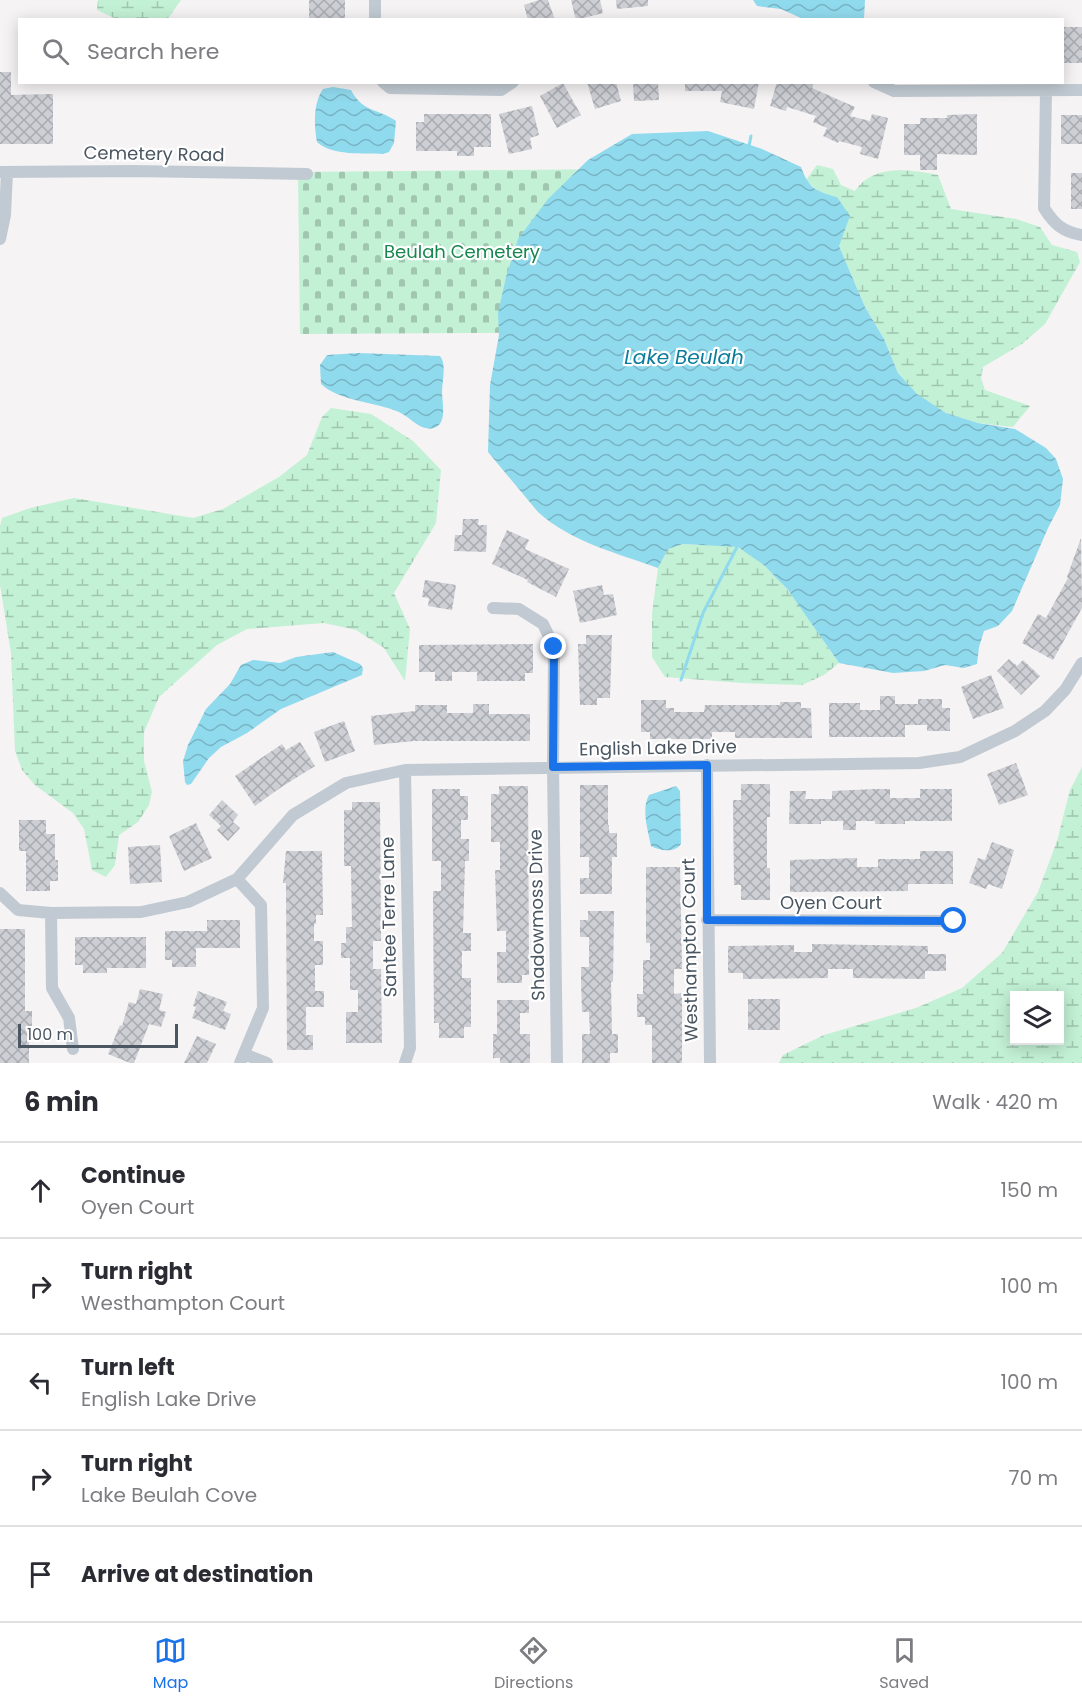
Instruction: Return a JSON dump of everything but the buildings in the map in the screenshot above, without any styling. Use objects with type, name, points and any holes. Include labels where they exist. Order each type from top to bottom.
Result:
[{"type":"street","points":[[375,0],[375,18]]},
{"type":"street","points":[[385,84],[390,88],[501,90],[510,84]]},
{"type":"street","points":[[878,84],[894,91],[1082,90]]},
{"type":"street","points":[[1046,91],[1044,207],[1054,223],[1069,233],[1082,235]]},
{"type":"street","points":[[0,239],[5,215],[4,172]]},
{"type":"street","name":"Cemetery Road","points":[[4,172],[307,174]]},
{"type":"street","name":"Shadowmoss Drive","points":[[493,608],[519,609],[543,624],[554,647],[553,767],[557,1063]]},
{"type":"street","name":"English Lake Drive","points":[[0,893],[18,910],[51,913],[141,912],[188,902],[237,879],[292,815],[346,783],[405,770],[919,763],[960,757],[1016,732],[1045,711],[1065,690],[1082,663]]},
{"type":"street","name":"Westhampton Court","points":[[707,765],[710,1062]]},
{"type":"street","name":"Santee Terre Lane","points":[[404,1063],[410,1048],[405,770]]},
{"type":"street","points":[[237,879],[261,905],[263,1008],[242,1059],[267,1063]]},
{"type":"street","points":[[51,913],[52,987],[69,1018],[73,1049]]},
{"type":"street","name":"Oyen Court","points":[[707,920],[954,921]]},
{"type":"street","points":[[404,1063],[413,1063]]},
{"type":"green space","points":[[98,0],[181,0],[168,18],[114,18],[97,10]]},
{"type":"green space","points":[[817,165],[833,169],[841,185],[855,191],[863,182],[882,172],[904,170],[938,175],[951,209],[1016,219],[1040,227],[1052,245],[1077,252],[1080,262],[1045,324],[1022,344],[983,367],[981,378],[985,390],[1030,406],[1013,427],[978,423],[946,413],[917,395],[898,373],[884,339],[865,307],[839,246],[837,197],[820,193],[806,180]]},
{"type":"green space","name":"Beulah Cemetery","points":[[625,169],[627,332],[300,334],[298,172]]},
{"type":"green space","points":[[331,408],[371,414],[413,441],[441,470],[436,523],[394,593],[410,629],[405,681],[384,648],[356,630],[324,623],[247,629],[217,645],[159,697],[144,732],[144,761],[152,792],[149,805],[138,822],[119,835],[115,865],[106,877],[92,870],[84,829],[73,813],[35,785],[22,770],[15,751],[11,653],[0,585],[2,518],[30,508],[74,498],[193,518],[223,509],[279,477],[307,455],[322,417]]},
{"type":"green space","points":[[683,544],[735,547],[754,557],[768,568],[794,599],[839,663],[824,675],[802,685],[665,677],[652,657],[652,614],[658,568],[668,549]]},
{"type":"green space","points":[[1082,767],[1082,1063],[779,1063],[783,1055],[824,1035],[916,1008],[962,988],[1002,953],[1038,892],[1057,841],[1070,790]]},
{"type":"water","points":[[753,0],[865,0],[864,18],[801,18],[781,9],[757,6]]},
{"type":"water","points":[[333,87],[351,90],[361,103],[396,121],[394,143],[389,152],[383,154],[339,152],[317,142],[315,122],[317,101],[323,89]]},
{"type":"water","name":"Lake Beulah","points":[[708,131],[762,149],[801,167],[814,188],[837,197],[850,216],[839,246],[865,307],[884,339],[898,373],[917,394],[946,413],[978,423],[1015,429],[1046,448],[1056,459],[1063,479],[1060,505],[1012,611],[998,626],[984,631],[977,664],[964,668],[945,665],[924,671],[893,673],[839,663],[788,590],[765,566],[738,547],[683,544],[668,549],[658,568],[611,552],[565,531],[538,512],[488,452],[490,385],[499,335],[498,313],[518,239],[548,199],[588,160],[632,134]]},
{"type":"water","points":[[358,353],[440,356],[444,368],[442,421],[431,429],[421,427],[399,412],[348,398],[321,384],[320,365],[327,355]]},
{"type":"water","points":[[333,652],[360,664],[363,668],[362,675],[281,709],[247,733],[221,747],[209,758],[191,784],[187,785],[183,761],[188,745],[206,709],[230,684],[241,665],[253,660],[280,663],[296,657]]},
{"type":"water","points":[[676,786],[680,791],[681,844],[671,850],[659,849],[651,846],[646,820],[647,801],[649,795]]},
{"type":"waterway","points":[[749,146],[751,136]]},
{"type":"waterway","points":[[681,680],[703,613],[737,544]]},
{"type":"route","points":[[554,647],[553,767],[707,765],[707,920],[954,921]]}]
